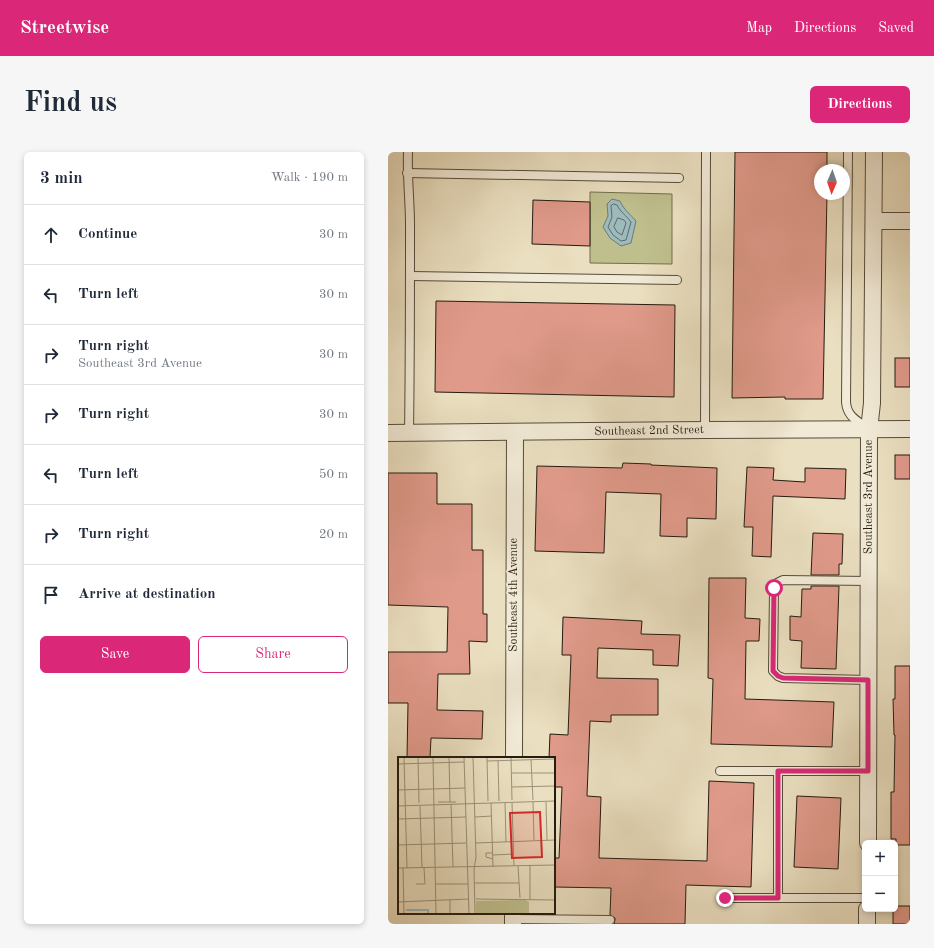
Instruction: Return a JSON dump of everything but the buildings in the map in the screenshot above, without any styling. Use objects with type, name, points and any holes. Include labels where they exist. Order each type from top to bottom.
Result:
[{"type":"street","name":"Southeast 3rd Avenue","points":[[868,840],[869,430],[872,404],[874,152]]},
{"type":"street","points":[[874,221],[910,221]]},
{"type":"street","name":"Southeast 2nd Street","points":[[388,433],[910,430]]},
{"type":"street","name":"Southeast 4th Avenue","points":[[514,757],[515,433]]},
{"type":"street","points":[[867,912],[867,924]]},
{"type":"lane","points":[[408,152],[407,173],[410,202],[409,433]]},
{"type":"lane","points":[[705,430],[706,152]]},
{"type":"lane","points":[[848,152],[846,402],[847,410],[851,416],[869,430]]},
{"type":"lane","points":[[407,173],[679,178]]},
{"type":"lane","points":[[410,276],[677,280]]},
{"type":"lane","points":[[868,680],[783,678],[778,676],[773,671],[773,656],[774,588],[777,583],[782,580],[869,581]]},
{"type":"lane","points":[[720,771],[868,771]]},
{"type":"lane","points":[[778,771],[778,898]]},
{"type":"lane","points":[[725,898],[862,898]]},
{"type":"lane","points":[[513,919],[610,920]]},
{"type":"green space","points":[[590,192],[672,194],[672,264],[590,263]]},
{"type":"water","points":[[612,199],[620,201],[636,221],[631,243],[621,246],[610,238],[603,227],[608,216],[607,204]]},
{"type":"route","points":[[725,898],[778,898],[778,771],[868,771],[868,680],[783,678],[778,676],[773,671],[774,588]]}]
